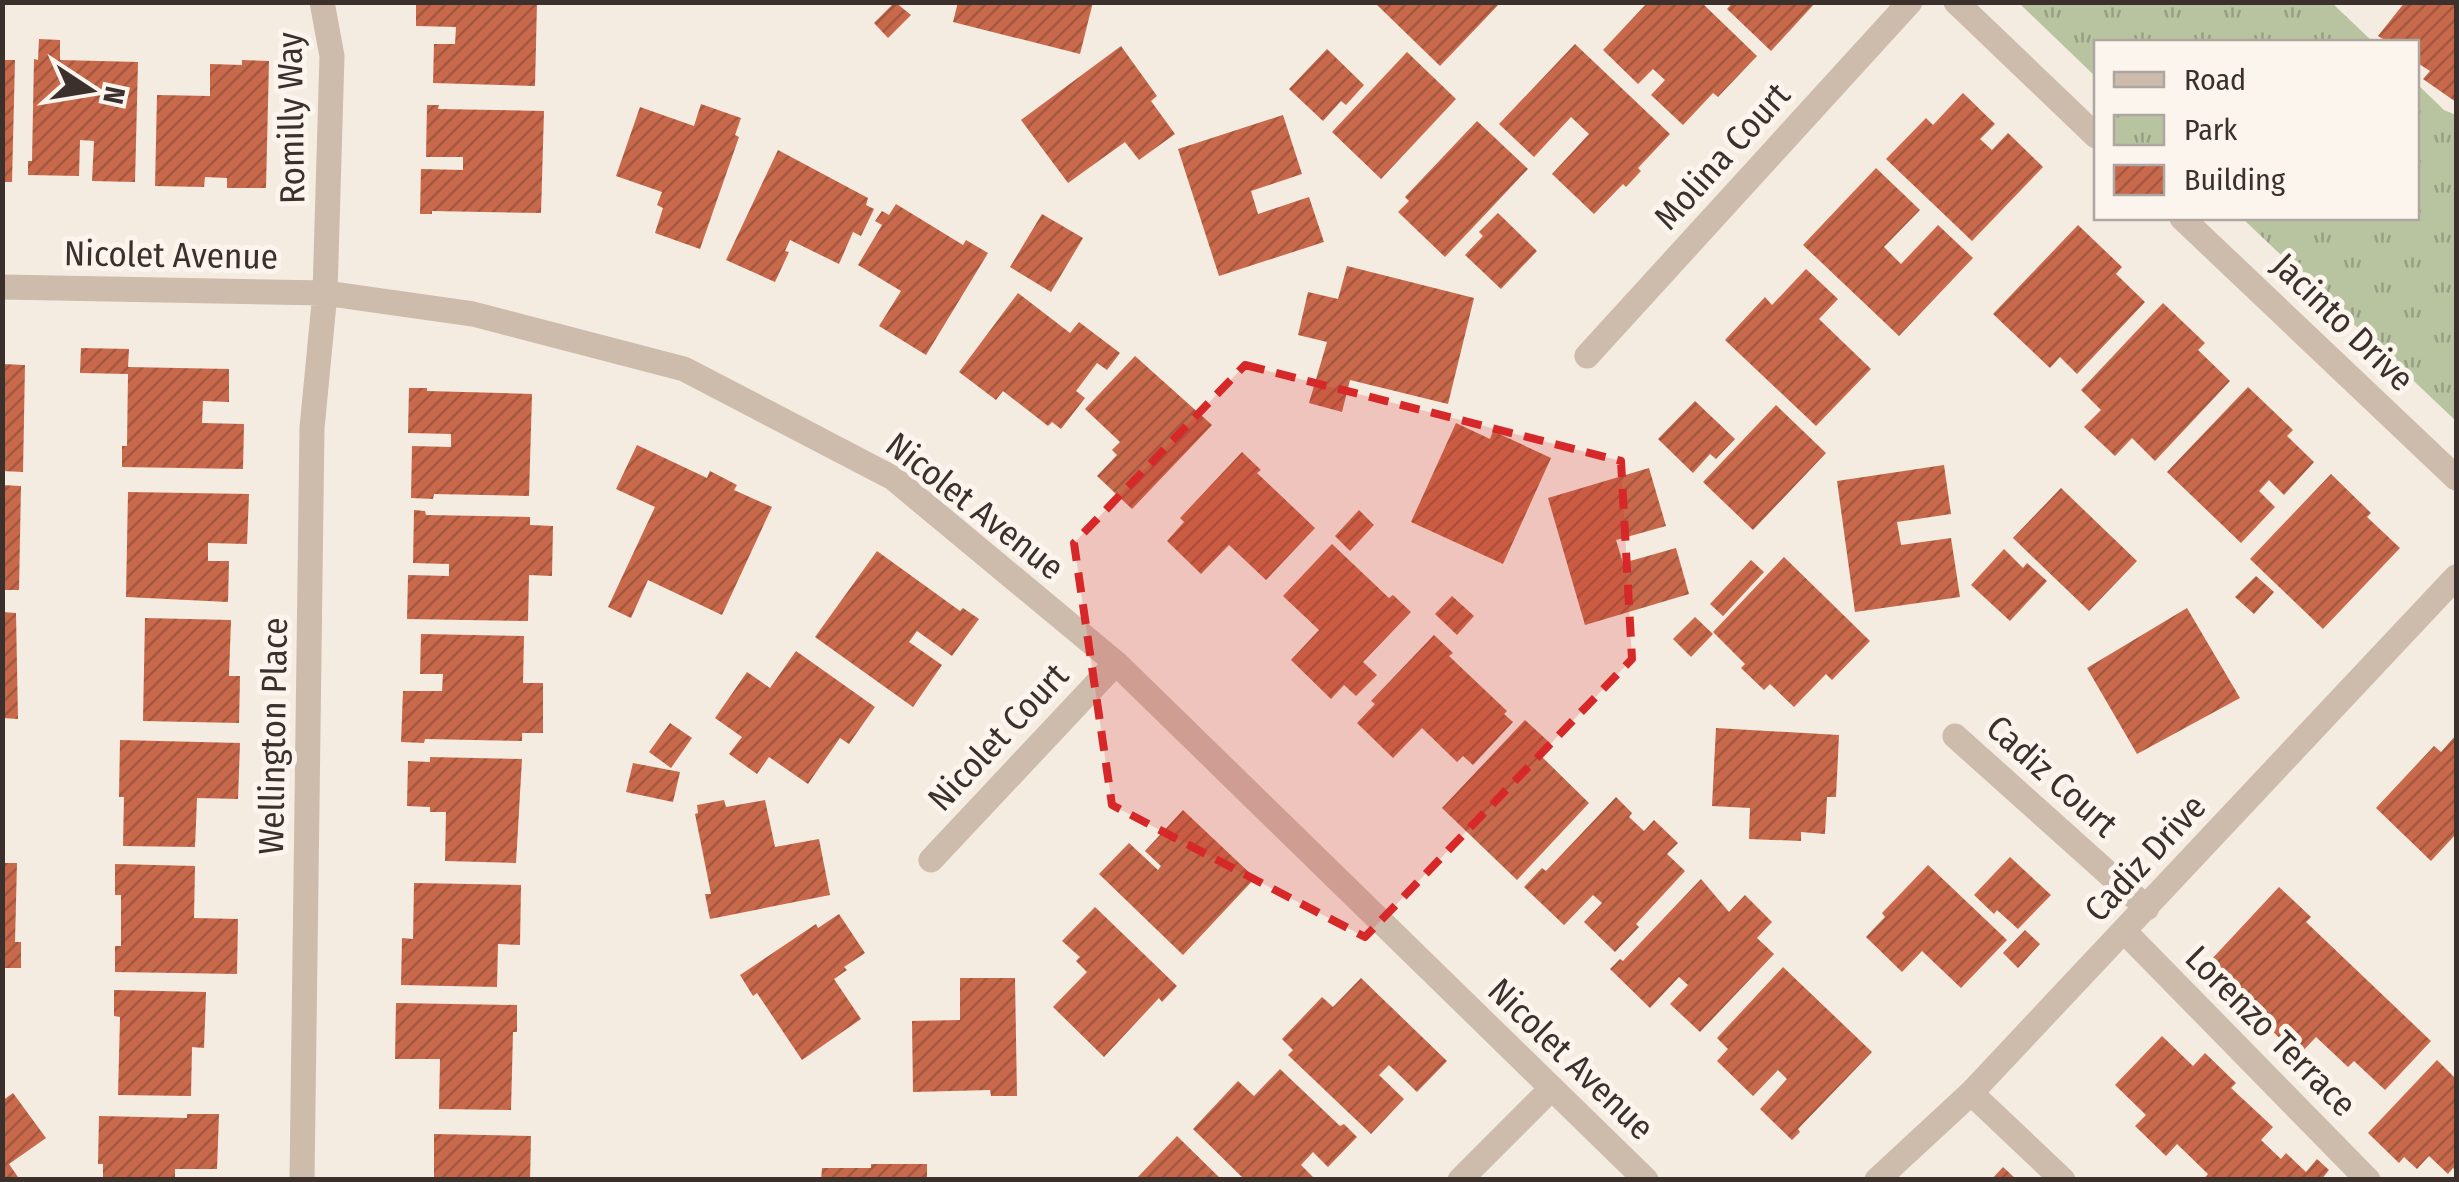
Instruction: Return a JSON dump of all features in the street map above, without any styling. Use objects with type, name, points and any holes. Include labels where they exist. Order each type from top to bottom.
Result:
[{"type":"street","name":"Romilly Way","points":[[322,2],[332,56],[325,293]]},
{"type":"street","name":"Molina Court","points":[[1587,356],[1910,2]]},
{"type":"street","points":[[1956,2],[2094,134]]},
{"type":"street","name":"Jacinto Drive","points":[[2184,220],[2456,478]]},
{"type":"street","name":"Nicolet Avenue","points":[[2,287],[325,293],[473,314],[684,369],[893,478],[1116,663],[1646,1180]]},
{"type":"street","name":"Wellington Place","points":[[302,1180],[312,428],[325,293]]},
{"type":"street","name":"Cadiz Drive","points":[[1877,1180],[1972,1093],[2456,577]]},
{"type":"street","name":"Nicolet Court","points":[[931,860],[1116,663]]},
{"type":"street","name":"Cadiz Court","points":[[1955,736],[2147,908]]},
{"type":"street","name":"Lorenzo Terrace","points":[[2124,932],[2368,1180]]},
{"type":"street","points":[[1460,1180],[1550,1090]]},
{"type":"street","points":[[1972,1093],[2063,1180]]},
{"type":"highlighted area","points":[[1245,365],[1621,461],[1632,659],[1365,937],[1112,805],[1074,543]]},
{"type":"green space","points":[[2019,3],[2332,3],[2371,40],[2094,40],[2094,75]]},
{"type":"green space","points":[[2419,86],[2444,110],[2456,115],[2456,421],[2244,220],[2419,220]]},
{"type":"building","points":[[416,2],[537,2],[535,86],[433,83],[434,44],[455,44],[456,27],[416,26]]},
{"type":"building","points":[[895,2],[911,15],[888,38],[874,23]]},
{"type":"building","points":[[958,2],[1093,2],[1080,54],[953,22]]},
{"type":"building","points":[[1374,2],[1501,2],[1440,66]]},
{"type":"building","points":[[1648,2],[1701,2],[1757,56],[1718,97],[1713,93],[1683,125],[1651,95],[1665,80],[1653,69],[1638,84],[1603,50]]},
{"type":"building","points":[[1733,2],[1816,2],[1771,51],[1727,9]]},
{"type":"building","points":[[2405,2],[2456,2],[2456,102],[2423,79],[2430,71],[2419,64],[2419,40],[2385,40],[2378,36]]},
{"type":"building","points":[[39,39],[60,40],[60,60],[138,62],[135,182],[92,181],[94,141],[80,140],[79,176],[28,175],[28,161],[32,161],[34,59],[38,60]]},
{"type":"building","points":[[1575,44],[1670,134],[1626,187],[1623,184],[1594,214],[1552,174],[1589,134],[1571,117],[1534,157],[1499,124]]},
{"type":"building","points":[[1121,46],[1157,96],[1151,101],[1175,134],[1139,160],[1125,142],[1068,183],[1021,120]]},
{"type":"building","points":[[1327,49],[1364,85],[1346,105],[1341,101],[1323,121],[1289,89]]},
{"type":"building","points":[[1407,52],[1456,99],[1381,179],[1332,132]]},
{"type":"building","points":[[2,60],[15,60],[12,182],[2,182]]},
{"type":"building","points":[[242,60],[269,61],[266,188],[227,188],[227,178],[205,177],[204,187],[155,186],[157,95],[210,96],[210,64],[242,65]]},
{"type":"building","points":[[1963,93],[1995,124],[1980,139],[1992,150],[2008,133],[2043,167],[1972,241],[1886,159],[1926,118],[1933,125]]},
{"type":"building","points":[[701,104],[741,118],[735,135],[739,137],[700,249],[655,233],[663,208],[657,205],[662,192],[616,176],[640,107],[694,126]]},
{"type":"building","points":[[427,105],[439,105],[438,109],[544,111],[541,213],[420,214],[421,169],[463,170],[463,157],[426,157]]},
{"type":"building","points":[[1283,115],[1302,174],[1251,191],[1258,214],[1309,197],[1324,242],[1219,276],[1178,149]]},
{"type":"building","points":[[1477,121],[1528,169],[1445,257],[1398,212],[1409,201],[1405,197]]},
{"type":"building","points":[[778,150],[868,198],[866,205],[874,209],[861,236],[853,232],[839,264],[790,240],[785,251],[789,252],[775,282],[726,260]]},
{"type":"building","points":[[1876,168],[1920,210],[1884,247],[1901,264],[1938,225],[1973,258],[1899,336],[1803,245]]},
{"type":"building","points":[[896,204],[963,245],[966,240],[988,253],[926,355],[879,326],[901,291],[858,265],[882,225],[875,221],[882,211],[889,215]]},
{"type":"building","points":[[1498,213],[1537,251],[1501,289],[1465,255],[1483,236],[1479,232]]},
{"type":"building","points":[[1042,214],[1083,238],[1051,292],[1010,267]]},
{"type":"building","points":[[2078,225],[2122,267],[2116,274],[2145,302],[2077,374],[2060,357],[2050,368],[1993,314]]},
{"type":"building","points":[[1347,266],[1474,298],[1448,404],[1350,380],[1342,412],[1309,403],[1327,342],[1298,335],[1308,292],[1338,299]]},
{"type":"building","points":[[1806,269],[1838,299],[1819,319],[1871,369],[1816,426],[1725,340],[1765,297],[1772,305]]},
{"type":"building","points":[[1018,293],[1070,333],[1079,322],[1120,353],[1107,370],[1097,363],[1076,391],[1085,398],[1061,429],[1052,422],[1048,426],[1003,391],[996,400],[959,372]]},
{"type":"building","points":[[2163,303],[2205,343],[2198,350],[2230,381],[2155,461],[2132,438],[2115,456],[2084,427],[2101,410],[2081,390]]},
{"type":"building","points":[[81,348],[129,349],[128,367],[229,369],[229,402],[203,401],[202,423],[244,424],[243,469],[122,467],[122,446],[127,446],[128,374],[80,373]]},
{"type":"building","points":[[1135,356],[1212,425],[1132,509],[1097,476],[1117,455],[1112,450],[1120,442],[1085,409]]},
{"type":"building","points":[[2,364],[25,365],[23,472],[2,471]]},
{"type":"building","points":[[2248,387],[2293,430],[2287,436],[2314,462],[2284,495],[2269,480],[2259,491],[2275,507],[2241,543],[2167,472]]},
{"type":"building","points":[[409,388],[532,394],[529,496],[434,494],[433,499],[411,498],[412,446],[451,447],[451,434],[408,433]]},
{"type":"building","points":[[1695,401],[1735,439],[1716,459],[1710,454],[1693,473],[1658,439]]},
{"type":"building","points":[[1776,405],[1826,453],[1753,530],[1703,482]]},
{"type":"building","points":[[1456,423],[1490,439],[1493,431],[1551,458],[1503,564],[1411,522]]},
{"type":"building","points":[[637,445],[707,478],[710,471],[737,485],[734,490],[772,507],[722,615],[648,580],[631,618],[608,607],[655,507],[616,489]]},
{"type":"building","points":[[1242,452],[1261,470],[1257,473],[1315,528],[1266,580],[1229,545],[1201,574],[1167,541],[1184,522],[1180,518]]},
{"type":"building","points":[[1944,465],[1951,514],[1897,522],[1901,545],[1951,538],[1960,597],[1855,612],[1837,481]]},
{"type":"building","points":[[1649,468],[1666,526],[1616,540],[1623,563],[1676,548],[1689,594],[1585,625],[1548,498]]},
{"type":"building","points":[[2331,474],[2400,548],[2323,629],[2250,559]]},
{"type":"building","points":[[2,485],[21,486],[19,590],[2,590]]},
{"type":"building","points":[[2061,488],[2137,561],[2089,611],[2013,538]]},
{"type":"building","points":[[128,492],[249,494],[247,544],[208,543],[208,561],[229,561],[228,602],[126,597]]},
{"type":"building","points":[[414,510],[425,511],[426,515],[530,517],[530,525],[553,526],[552,576],[529,575],[528,621],[407,619],[408,575],[449,576],[449,564],[413,563]]},
{"type":"building","points":[[1359,510],[1374,525],[1350,551],[1335,536]]},
{"type":"building","points":[[1332,544],[1389,598],[1393,595],[1411,612],[1363,662],[1377,675],[1356,696],[1344,685],[1331,699],[1291,660],[1319,630],[1283,596]]},
{"type":"building","points":[[2004,549],[2023,568],[2027,563],[2047,581],[2010,621],[1971,585]]},
{"type":"building","points":[[877,551],[960,611],[963,608],[979,619],[952,656],[917,631],[909,642],[942,665],[913,707],[815,637]]},
{"type":"building","points":[[1784,557],[1870,641],[1832,680],[1826,674],[1794,707],[1770,684],[1764,690],[1713,632]]},
{"type":"building","points":[[1751,560],[1764,572],[1723,616],[1710,604]]},
{"type":"building","points":[[2256,576],[2274,592],[2254,614],[2235,597]]},
{"type":"building","points":[[1452,596],[1474,616],[1457,635],[1435,614]]},
{"type":"building","points":[[2187,608],[2240,698],[2137,754],[2087,668]]},
{"type":"building","points":[[2,612],[16,613],[18,719],[2,718]]},
{"type":"building","points":[[1695,617],[1713,634],[1691,657],[1673,639]]},
{"type":"building","points":[[145,618],[231,620],[229,676],[240,676],[239,723],[143,721]]},
{"type":"building","points":[[421,634],[524,636],[523,683],[543,683],[543,733],[522,733],[522,741],[401,742],[403,691],[442,691],[443,674],[420,674]]},
{"type":"building","points":[[1434,635],[1453,653],[1449,656],[1507,711],[1504,714],[1513,722],[1473,765],[1463,756],[1457,762],[1422,728],[1393,758],[1357,723],[1375,704],[1371,701]]},
{"type":"building","points":[[796,651],[875,707],[849,744],[840,738],[808,784],[769,757],[757,774],[729,754],[742,737],[715,718],[747,672],[770,688]]},
{"type":"building","points":[[1525,720],[1550,743],[1539,754],[1589,803],[1517,880],[1442,808]]},
{"type":"building","points":[[670,723],[692,738],[671,768],[649,752]]},
{"type":"building","points":[[1716,728],[1839,735],[1836,797],[1827,797],[1825,834],[1801,832],[1801,841],[1749,839],[1750,808],[1712,806]]},
{"type":"building","points":[[2456,735],[2456,834],[2431,861],[2376,808],[2434,746],[2441,752]]},
{"type":"building","points":[[120,740],[240,743],[238,799],[197,798],[195,847],[123,846]]},
{"type":"building","points":[[430,757],[522,759],[516,863],[445,861],[446,812],[407,806],[408,761],[430,762]]},
{"type":"building","points":[[633,763],[680,772],[673,802],[626,792]]},
{"type":"building","points":[[1616,797],[1644,831],[1654,820],[1678,843],[1667,854],[1685,871],[1615,952],[1584,922],[1602,903],[1593,895],[1564,925],[1524,887],[1542,868],[1546,871]]},
{"type":"building","points":[[724,800],[726,807],[765,800],[775,847],[819,839],[830,895],[710,919],[705,894],[711,894],[695,814],[697,805]]},
{"type":"building","points":[[1183,810],[1255,878],[1183,955],[1099,874],[1129,843],[1158,870],[1161,866],[1145,851]]},
{"type":"building","points":[[2010,857],[2051,895],[2018,929],[1974,895]]},
{"type":"building","points":[[2,863],[17,863],[15,942],[21,942],[21,968],[2,968]]},
{"type":"building","points":[[115,864],[195,866],[194,918],[238,919],[237,974],[115,972],[115,946],[121,946],[121,895],[115,895]]},
{"type":"building","points":[[1928,865],[2007,940],[1961,988],[1922,951],[1902,972],[1866,937],[1885,917],[1882,913]]},
{"type":"building","points":[[1701,879],[1729,912],[1745,895],[1772,922],[1757,938],[1774,954],[1700,1032],[1670,1004],[1688,985],[1679,977],[1650,1008],[1610,969],[1620,959],[1623,961]]},
{"type":"building","points":[[414,883],[521,885],[520,945],[498,944],[497,987],[401,985],[402,938],[413,939]]},
{"type":"building","points":[[2279,887],[2311,917],[2306,922],[2431,1041],[2385,1090],[2354,1061],[2348,1067],[2316,1037],[2298,1056],[2267,1026],[2272,1020],[2210,961]]},
{"type":"building","points":[[1095,907],[1177,986],[1162,1002],[1159,998],[1104,1057],[1053,1007],[1087,972],[1076,961],[1080,957],[1062,941]]},
{"type":"building","points":[[839,914],[865,953],[834,979],[861,1019],[802,1060],[757,993],[753,996],[740,975],[816,924],[818,928]]},
{"type":"building","points":[[2025,930],[2040,944],[2018,968],[2003,953]]},
{"type":"building","points":[[1783,967],[1872,1052],[1792,1140],[1760,1109],[1787,1079],[1778,1070],[1753,1096],[1717,1061],[1728,1049],[1717,1038]]},
{"type":"building","points":[[960,978],[1015,978],[1017,1096],[991,1096],[990,1090],[913,1092],[912,1021],[960,1020]]},
{"type":"building","points":[[1361,978],[1447,1061],[1417,1092],[1389,1065],[1379,1075],[1404,1099],[1371,1134],[1288,1055],[1293,1050],[1282,1039],[1322,997],[1333,1007]]},
{"type":"building","points":[[114,990],[206,992],[204,1048],[192,1047],[191,1096],[118,1095],[120,1017],[114,1016]]},
{"type":"building","points":[[396,1003],[517,1005],[511,1110],[439,1109],[440,1059],[395,1059]]},
{"type":"building","points":[[2162,1036],[2193,1066],[2205,1053],[2236,1083],[2231,1088],[2273,1127],[2261,1140],[2281,1159],[2286,1153],[2306,1172],[2317,1159],[2329,1170],[2321,1180],[2203,1180],[2208,1174],[2177,1144],[2166,1156],[2135,1126],[2146,1115],[2115,1085]]},
{"type":"building","points":[[2437,1060],[2456,1079],[2456,1171],[2453,1168],[2448,1174],[2429,1156],[2417,1169],[2404,1157],[2399,1163],[2368,1133]]},
{"type":"building","points":[[1280,1069],[1340,1126],[1344,1124],[1357,1137],[1328,1167],[1313,1152],[1301,1165],[1316,1180],[1245,1180],[1193,1129],[1238,1081],[1254,1096]]},
{"type":"building","points":[[13,1093],[46,1138],[9,1164],[20,1180],[2,1180],[2,1101]]},
{"type":"building","points":[[187,1114],[219,1114],[217,1169],[175,1169],[175,1180],[103,1180],[103,1164],[98,1164],[99,1116],[187,1118]]},
{"type":"building","points":[[434,1134],[531,1136],[530,1180],[434,1180]]},
{"type":"building","points":[[1177,1136],[1222,1180],[1135,1180]]},
{"type":"building","points":[[871,1164],[927,1164],[927,1180],[821,1180],[822,1168],[871,1168]]},
{"type":"building","points":[[2003,1167],[2017,1180],[1991,1180]]}]
